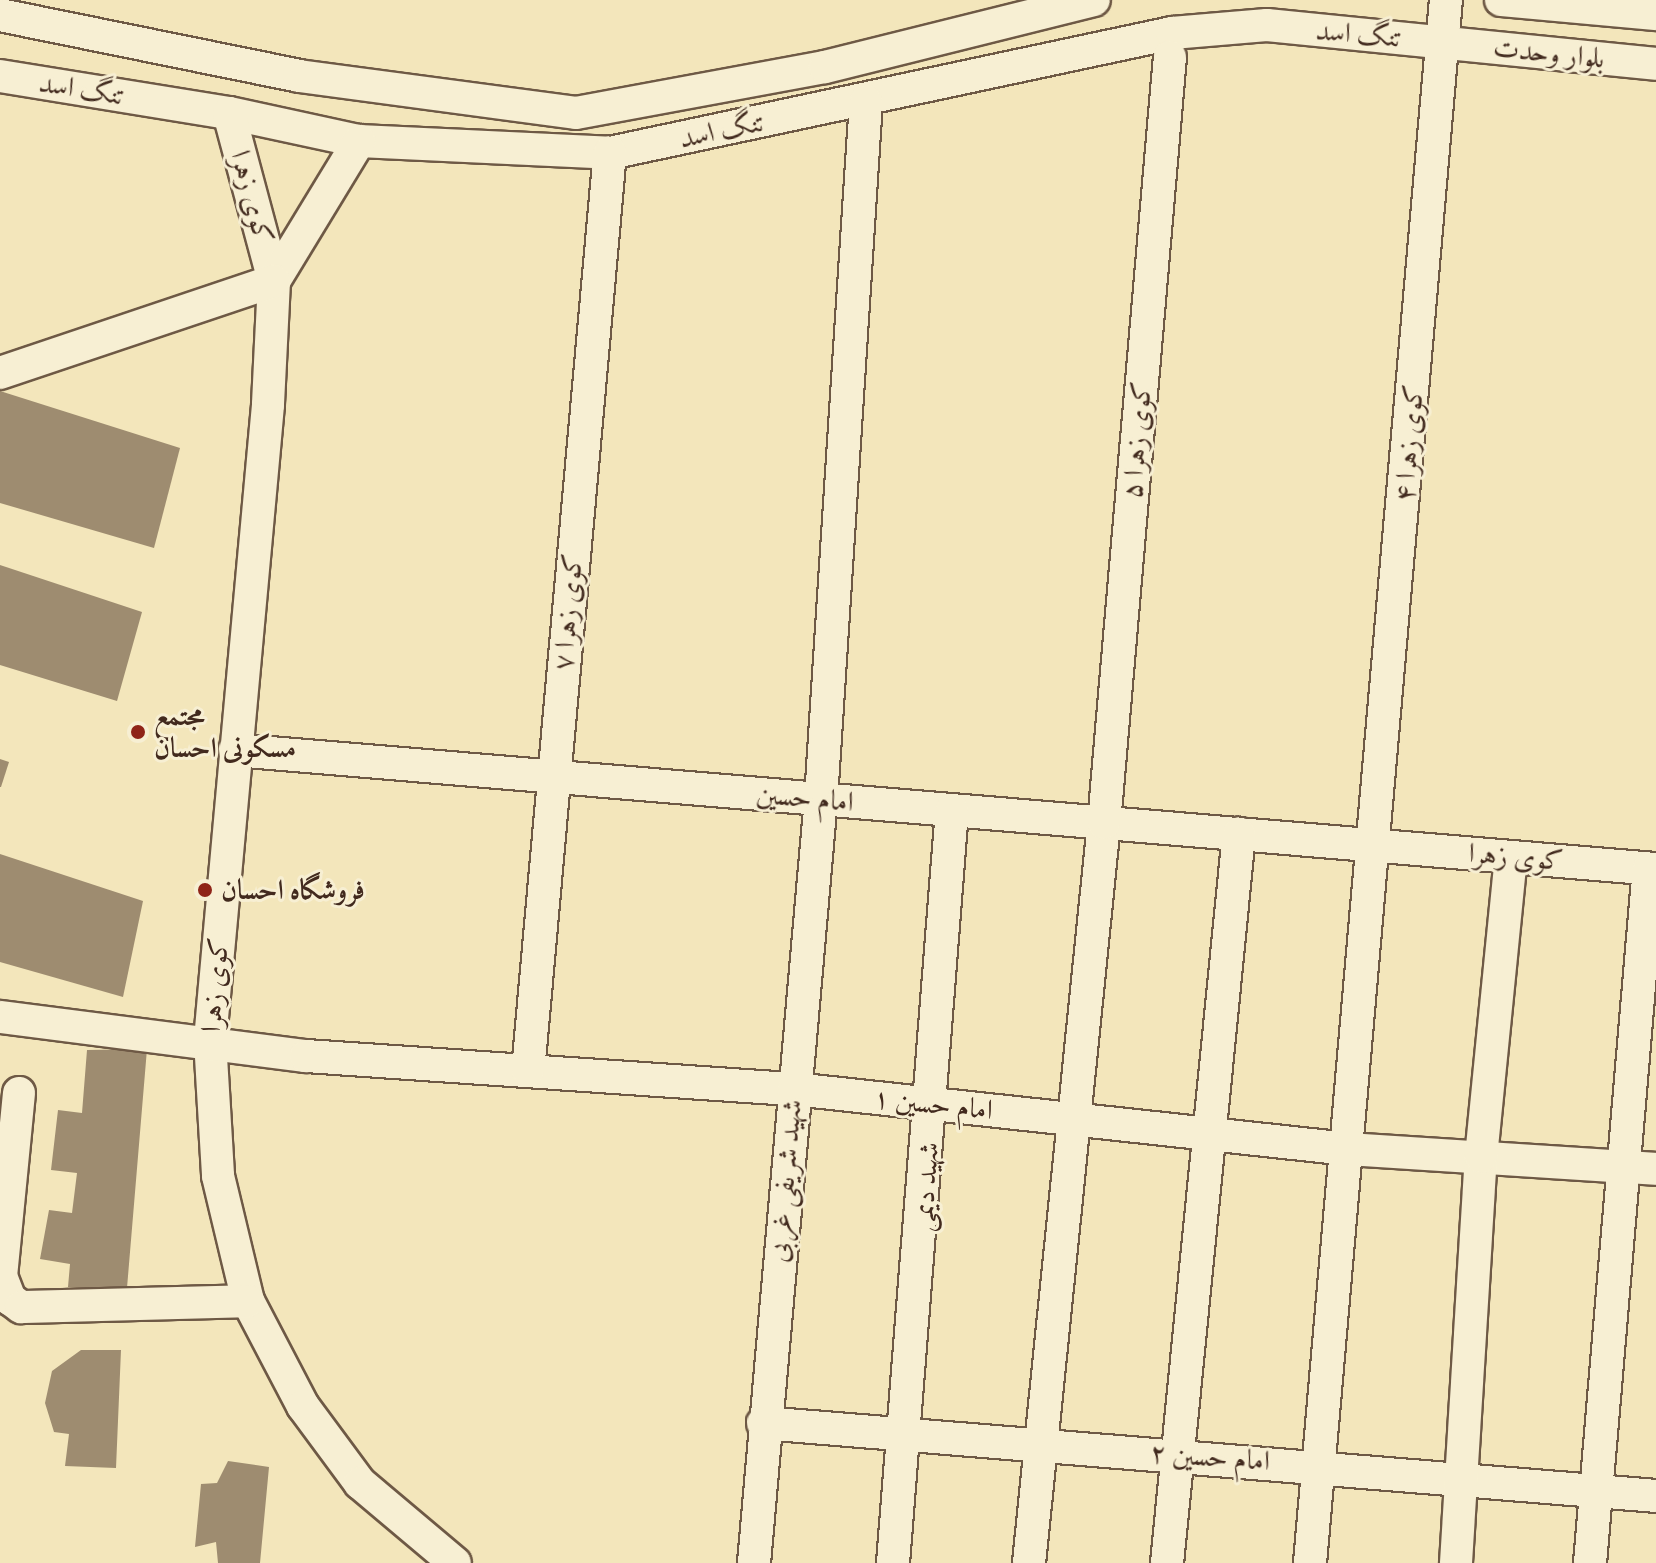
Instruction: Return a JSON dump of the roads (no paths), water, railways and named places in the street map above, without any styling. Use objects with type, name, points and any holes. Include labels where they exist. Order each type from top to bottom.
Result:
[{"type":"street","name":"تنگ اسد","points":[[0,15],[299,76],[576,113],[825,67],[1094,0]]},
{"type":"street","name":"کوی زهرا ۴","points":[[1310,1563],[1376,845],[1446,0]]},
{"type":"street","name":"بلوار وحدت","points":[[1501,0],[1656,14]]},
{"type":"street","name":"تنگ اسد","points":[[0,76],[229,113],[359,141],[610,153],[866,101],[1172,33],[1267,25],[1442,41]]},
{"type":"street","name":"بلوار وحدت","points":[[1442,41],[1656,64]]},
{"type":"street","name":"کوی زهرا ۵","points":[[1029,1563],[1038,1444],[1104,823],[1170,57]]},
{"type":"street","name":"شهید شریفی غربی","points":[[754,1563],[763,1423],[821,799],[866,101]]},
{"type":"street","name":"کوی زهرا","points":[[229,113],[274,281],[268,405],[210,1040],[218,1176],[248,1301],[303,1406],[360,1483],[455,1563]]},
{"type":"street","name":"کوی زهرا","points":[[274,281],[359,141]]},
{"type":"street","name":"کوی زهرا ۷","points":[[528,1071],[610,153]]},
{"type":"street","points":[[0,373],[274,281]]},
{"type":"street","name":"امام حسین","points":[[235,750],[1376,845]]},
{"type":"street","name":"شهید دیمی","points":[[893,1563],[907,1434],[952,810]]},
{"type":"street","points":[[1167,1563],[1239,834]]},
{"type":"street","name":"کوی زهرا","points":[[1376,845],[1652,869]]},
{"type":"street","points":[[1456,1563],[1481,1157],[1511,857]]},
{"type":"street","points":[[1590,1563],[1621,1166],[1652,869]]},
{"type":"street","name":"امام حسین ۱","points":[[0,1017],[210,1040],[306,1056],[794,1089],[1348,1149],[1656,1169]]},
{"type":"street","points":[[19,1093],[1,1276],[10,1299],[21,1307],[248,1301]]},
{"type":"street","name":"امام حسین ۲","points":[[763,1423],[1319,1465],[1656,1496]]},
{"type":"place","name":"مجتمع مسکونی احسان","points":[[138,732]]},
{"type":"place","name":"فروشگاه احسان","points":[[205,890]]}]
